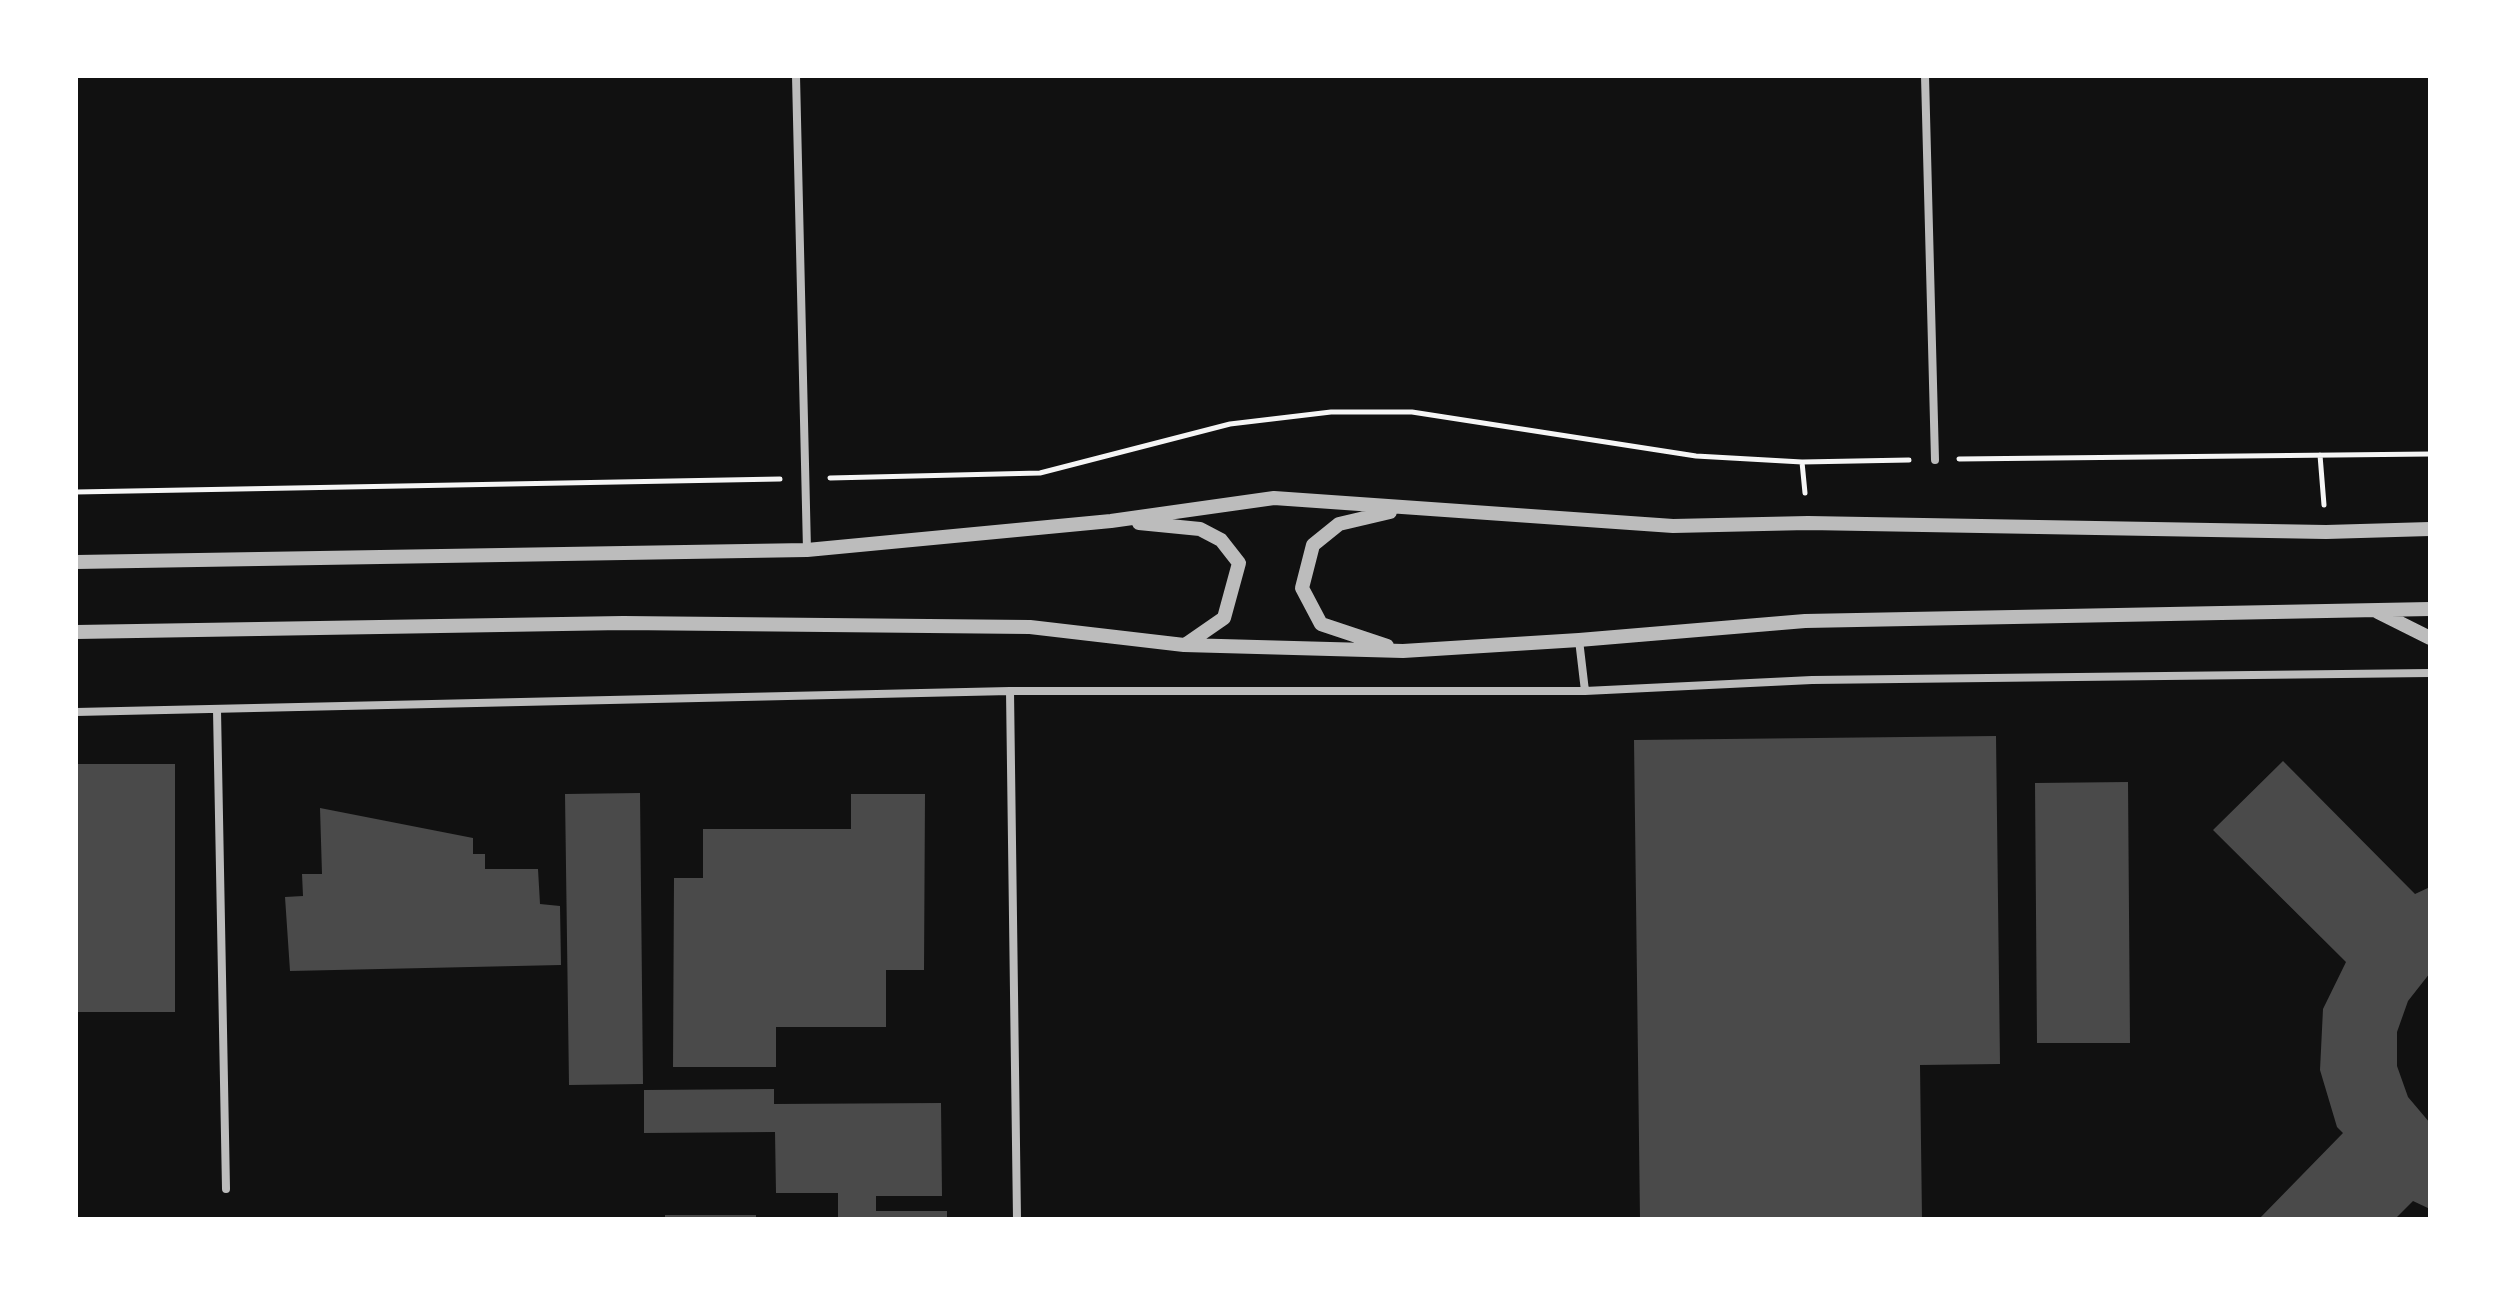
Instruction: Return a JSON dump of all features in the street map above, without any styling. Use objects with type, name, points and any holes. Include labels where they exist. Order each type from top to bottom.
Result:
[{"type":"street","points":[[796,76],[807,550]]},
{"type":"street","points":[[1925,76],[1935,460]]},
{"type":"street","points":[[76,562],[807,550],[1111,521],[1274,498],[1673,526],[1808,523],[2326,532],[2430,529]]},
{"type":"street","points":[[1402,509],[1339,524],[1313,545],[1302,588],[1321,624],[1403,651]]},
{"type":"street","points":[[1111,521],[1200,529],[1221,540],[1239,563],[1224,618],[1184,645]]},
{"type":"street","points":[[76,632],[623,623],[1030,627],[1184,645],[1403,651],[1805,621],[2430,609]]},
{"type":"street","points":[[2374,610],[2430,638]]},
{"type":"street","points":[[1579,640],[1585,691]]},
{"type":"street","points":[[76,712],[1010,691],[1585,691],[1812,680],[2430,673]]},
{"type":"street","points":[[1010,691],[1017,1219]]},
{"type":"street","points":[[217,710],[226,1189]]},
{"type":"path","points":[[76,492],[1040,473],[1230,424],[1331,412],[1412,412],[1696,456],[1802,462],[2430,454]]},
{"type":"path","points":[[2320,455],[2326,532]]},
{"type":"building","points":[[1996,736],[2000,1064],[1920,1065],[1922,1219],[1640,1219],[1634,740]]},
{"type":"building","points":[[2283,761],[2415,894],[2430,887],[2430,973],[2408,1001],[2397,1032],[2397,1066],[2408,1097],[2430,1123],[2430,1209],[2413,1201],[2395,1219],[2259,1219],[2343,1133],[2337,1127],[2320,1070],[2323,1009],[2346,962],[2213,830]]},
{"type":"building","points":[[76,764],[175,764],[175,1012],[76,1012]]},
{"type":"building","points":[[2128,782],[2130,1043],[2037,1043],[2035,783]]},
{"type":"building","points":[[640,793],[643,1084],[569,1085],[565,794]]},
{"type":"building","points":[[851,794],[925,794],[924,970],[886,970],[886,1027],[776,1027],[776,1067],[673,1067],[674,878],[703,878],[703,829],[851,829]]},
{"type":"building","points":[[320,808],[473,838],[473,854],[485,854],[485,869],[538,869],[540,904],[560,906],[561,965],[290,971],[285,897],[303,896],[302,874],[322,874]]},
{"type":"building","points":[[774,1089],[774,1104],[941,1103],[942,1196],[876,1196],[876,1211],[947,1211],[947,1219],[838,1219],[838,1193],[776,1193],[775,1132],[644,1133],[644,1090]]},
{"type":"building","points":[[665,1215],[756,1215],[756,1219],[665,1219]]}]
